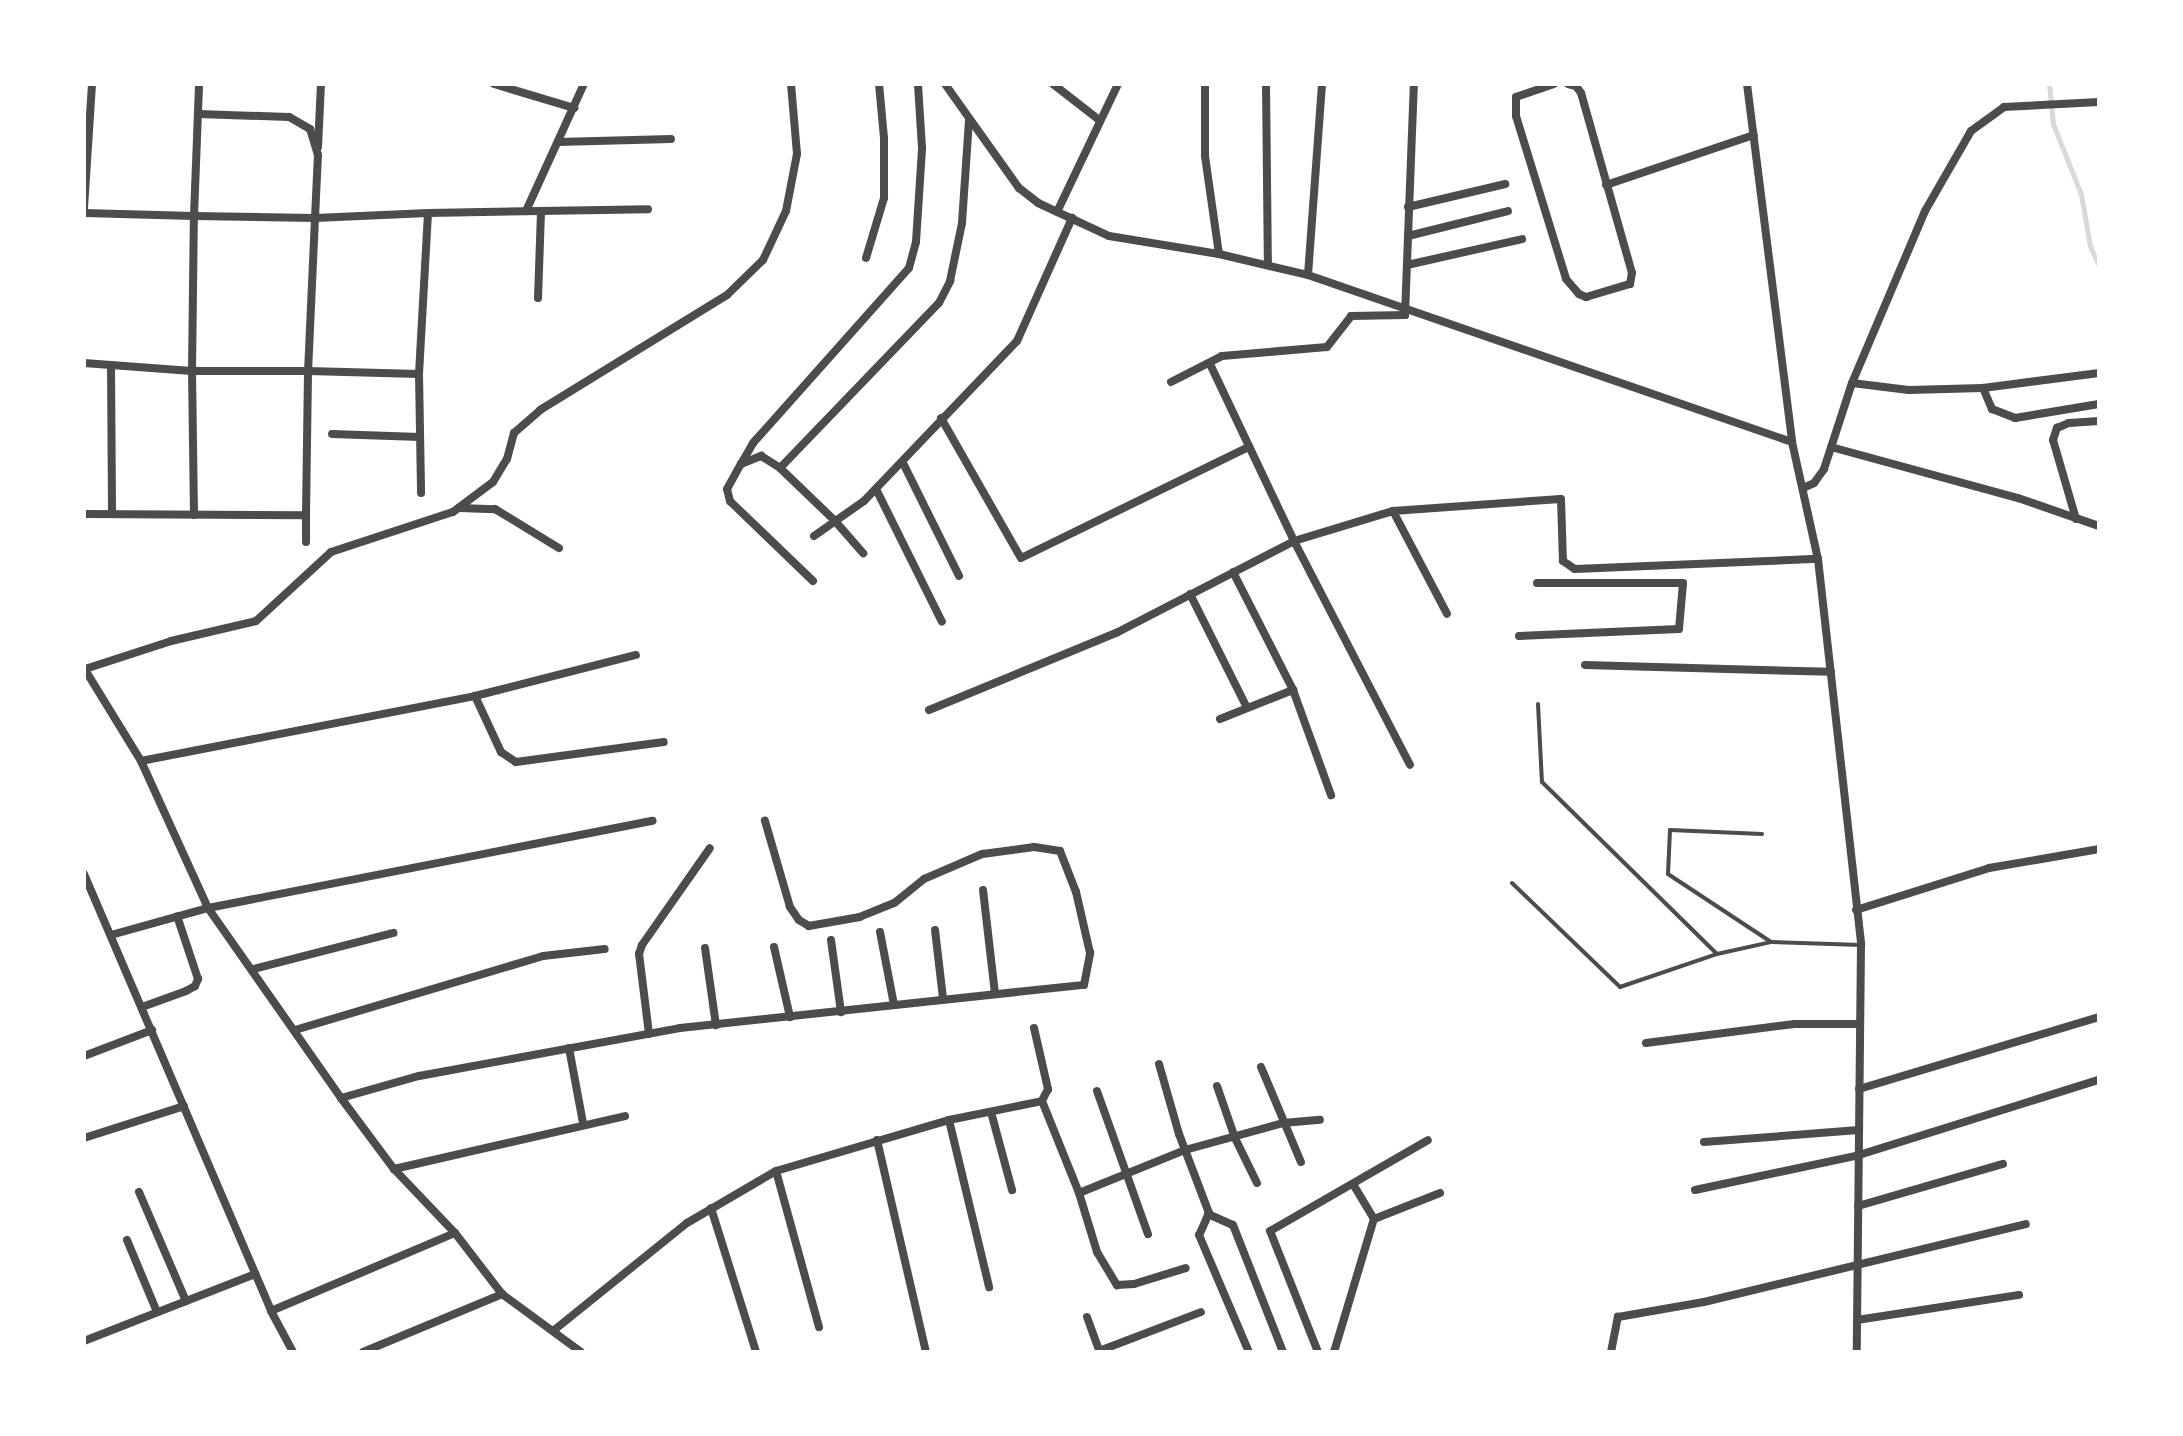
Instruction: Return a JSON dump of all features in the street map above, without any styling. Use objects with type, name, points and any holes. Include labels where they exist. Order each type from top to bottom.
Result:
[{"type":"street","points":[[92,84],[84,210],[315,218],[648,209]]},
{"type":"street","points":[[194,515],[192,371],[199,84]]},
{"type":"street","points":[[306,542],[308,371],[321,84]]},
{"type":"street","points":[[494,84],[574,108]]},
{"type":"street","points":[[526,211],[584,84]]},
{"type":"street","points":[[581,1352],[502,1294],[455,1233],[394,1169],[341,1098],[254,969],[208,908],[141,761],[84,668],[171,641],[256,621],[331,552],[459,508],[493,482],[507,459],[514,433],[540,410],[727,295],[763,260],[786,211],[797,154],[791,84]]},
{"type":"street","points":[[866,258],[884,198],[884,138],[879,84]]},
{"type":"street","points":[[813,581],[730,501],[727,489],[753,443],[909,268],[916,242],[922,148],[918,84]]},
{"type":"street","points":[[945,84],[1019,188],[1057,212],[1109,236],[1219,254],[1308,275],[1792,442]]},
{"type":"street","points":[[1053,84],[1099,120]]},
{"type":"street","points":[[1057,212],[1118,84]]},
{"type":"street","points":[[1205,84],[1205,156],[1219,254]]},
{"type":"street","points":[[1266,84],[1268,265]]},
{"type":"street","points":[[1308,275],[1322,84]]},
{"type":"street","points":[[1171,382],[1222,356],[1327,347],[1351,316],[1405,315],[1414,84]]},
{"type":"street","points":[[1554,84],[1516,97],[1516,116],[1566,279],[1579,294],[1586,297],[1630,284],[1632,279],[1581,93],[1576,86],[1568,84]]},
{"type":"street","points":[[1747,84],[1792,442],[1818,559],[1861,945],[1857,1352]]},
{"type":"street","points":[[1803,488],[1820,477],[1852,383],[1925,211],[1971,131],[2004,107],[2099,102]]},
{"type":"street","points":[[198,114],[289,117],[310,129],[318,155]]},
{"type":"street","points":[[780,468],[939,303],[950,281],[962,223],[969,118]]},
{"type":"street","points":[[1606,185],[1754,135]]},
{"type":"street","points":[[558,142],[671,139]]},
{"type":"street","points":[[1408,207],[1505,184]]},
{"type":"street","points":[[538,298],[541,211]]},
{"type":"street","points":[[1408,236],[1508,211]]},
{"type":"street","points":[[421,493],[419,374],[428,213]]},
{"type":"street","points":[[814,536],[876,489],[1017,341],[1072,218]]},
{"type":"street","points":[[1407,265],[1522,239]]},
{"type":"street","points":[[84,363],[192,371],[419,374]]},
{"type":"street","points":[[1210,364],[1294,541],[1410,765]]},
{"type":"street","points":[[111,365],[112,514]]},
{"type":"street","points":[[1852,383],[1909,390],[1983,388],[2099,373]]},
{"type":"street","points":[[1983,388],[1992,409],[2015,418],[2099,404]]},
{"type":"street","points":[[941,418],[1021,558],[1249,447]]},
{"type":"street","points":[[2076,519],[2053,440],[2057,428],[2069,423],[2099,421]]},
{"type":"street","points":[[332,434],[420,437]]},
{"type":"street","points":[[1831,447],[2018,498],[2099,526]]},
{"type":"street","points":[[741,464],[761,456],[780,468],[863,553]]},
{"type":"street","points":[[903,463],[959,576]]},
{"type":"street","points":[[876,489],[942,622]]},
{"type":"street","points":[[929,710],[1118,632],[1294,541],[1393,511],[1561,499],[1563,561],[1575,569],[1818,559]]},
{"type":"street","points":[[459,508],[495,509],[559,548]]},
{"type":"street","points":[[1393,511],[1447,614]]},
{"type":"street","points":[[84,514],[306,515]]},
{"type":"street","points":[[1519,636],[1679,629],[1683,583],[1688,565]]},
{"type":"street","points":[[1233,572],[1293,690],[1331,795]]},
{"type":"street","points":[[1537,583],[1683,583]]},
{"type":"street","points":[[1190,594],[1246,706]]},
{"type":"street","points":[[141,761],[475,696],[636,655]]},
{"type":"street","points":[[1585,665],[1831,672]]},
{"type":"street","points":[[1220,719],[1246,706],[1293,690]]},
{"type":"street","points":[[475,696],[501,752],[516,762],[664,742]]},
{"type":"street","points":[[111,935],[208,908],[653,821]]},
{"type":"street","points":[[341,1098],[419,1076],[649,1034],[943,998],[1084,985],[1090,953],[1076,892],[1060,851],[1034,847],[982,854],[924,879],[894,903],[860,917],[809,926],[799,920],[790,907],[765,821]]},
{"type":"street","points":[[649,1034],[639,954],[642,945],[710,848]]},
{"type":"street","points":[[1856,910],[1989,868],[2099,849]]},
{"type":"street","points":[[84,874],[271,1311],[293,1352]]},
{"type":"street","points":[[983,890],[995,993]]},
{"type":"street","points":[[142,1007],[186,991],[198,979],[177,916]]},
{"type":"street","points":[[935,930],[943,998]]},
{"type":"street","points":[[880,932],[894,1005]]},
{"type":"street","points":[[254,969],[393,933]]},
{"type":"street","points":[[831,940],[841,1012]]},
{"type":"street","points":[[774,947],[790,1017]]},
{"type":"street","points":[[705,948],[716,1025]]},
{"type":"street","points":[[295,1030],[543,956],[605,949]]},
{"type":"street","points":[[1859,1089],[2099,1017]]},
{"type":"street","points":[[1646,1043],[1795,1024],[1860,1024]]},
{"type":"street","points":[[1034,1028],[1048,1089],[1042,1101],[1079,1193],[1097,1252],[1117,1285],[1134,1284],[1186,1268]]},
{"type":"street","points":[[84,1056],[152,1030]]},
{"type":"street","points":[[569,1048],[583,1123]]},
{"type":"street","points":[[1159,1064],[1208,1214],[1199,1235],[1249,1352]]},
{"type":"street","points":[[1261,1067],[1301,1162]]},
{"type":"street","points":[[1695,1190],[1859,1155],[2099,1080]]},
{"type":"street","points":[[1217,1086],[1235,1138],[1257,1183]]},
{"type":"street","points":[[1097,1091],[1148,1234]]},
{"type":"street","points":[[553,1331],[711,1208],[776,1171],[949,1120],[1042,1101]]},
{"type":"street","points":[[84,1138],[184,1106]]},
{"type":"street","points":[[991,1112],[1012,1190]]},
{"type":"street","points":[[394,1169],[583,1123],[625,1116]]},
{"type":"street","points":[[949,1120],[989,1287]]},
{"type":"street","points":[[1079,1193],[1185,1150],[1283,1123],[1320,1120]]},
{"type":"street","points":[[1704,1142],[1859,1130]]},
{"type":"street","points":[[877,1140],[926,1352]]},
{"type":"street","points":[[1318,1352],[1270,1231],[1428,1140]]},
{"type":"street","points":[[1858,1206],[2003,1164]]},
{"type":"street","points":[[776,1171],[819,1327]]},
{"type":"street","points":[[1334,1352],[1374,1219],[1353,1184]]},
{"type":"street","points":[[139,1192],[186,1301]]},
{"type":"street","points":[[1374,1219],[1440,1193]]},
{"type":"street","points":[[711,1208],[756,1352]]},
{"type":"street","points":[[1208,1214],[1233,1225],[1283,1352]]},
{"type":"street","points":[[1611,1352],[1618,1317],[1704,1302],[2026,1224]]},
{"type":"street","points":[[271,1311],[455,1233]]},
{"type":"street","points":[[127,1240],[157,1312]]},
{"type":"street","points":[[84,1341],[255,1274]]},
{"type":"street","points":[[363,1352],[502,1294]]},
{"type":"street","points":[[1857,1320],[2019,1295]]},
{"type":"street","points":[[1087,1317],[1100,1351],[1201,1312]]},
{"type":"lane","points":[[1538,704],[1542,782],[1717,954]]},
{"type":"lane","points":[[1762,834],[1670,830],[1668,874],[1771,942]]},
{"type":"lane","points":[[1512,883],[1620,987],[1717,954],[1771,942],[1861,945]]},
{"type":"waterway","points":[[2049,84],[2053,124],[2081,194],[2090,246],[2099,266]]}]
